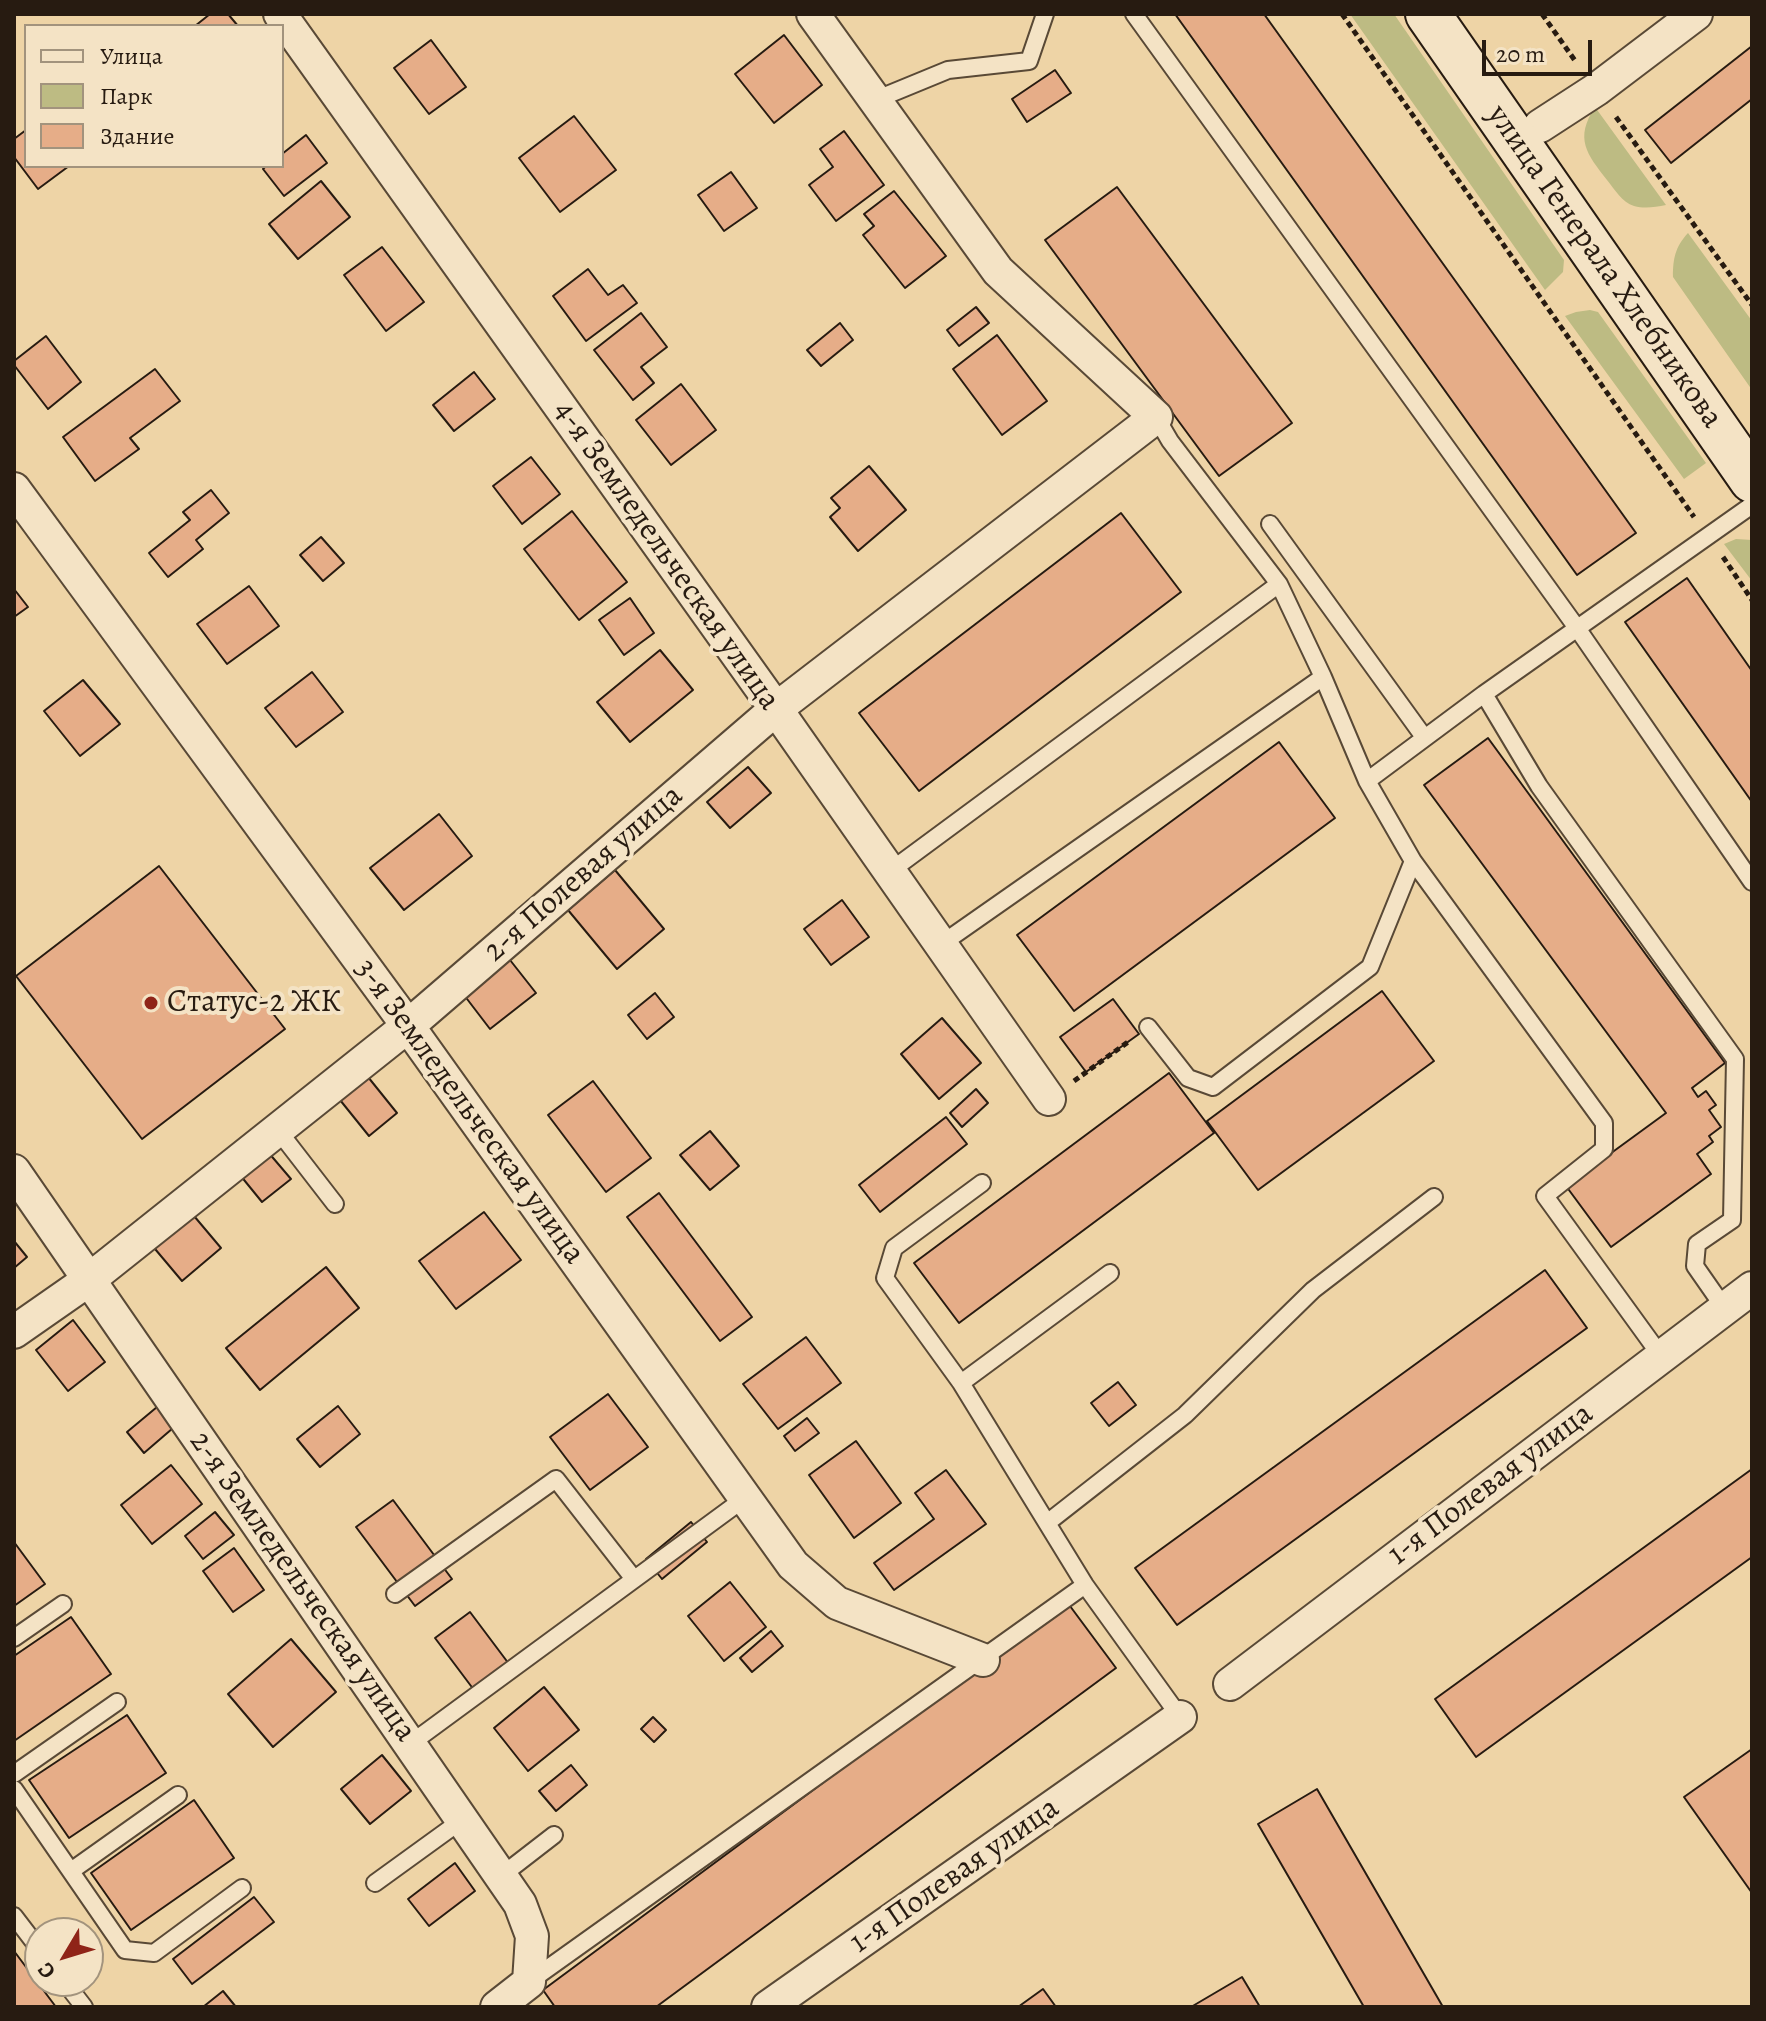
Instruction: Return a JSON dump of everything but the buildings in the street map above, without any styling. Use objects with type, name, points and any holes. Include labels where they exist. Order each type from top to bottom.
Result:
[{"type":"main road","name":"улица Генерала Хлебникова","points":[[1428,14],[1529,135],[1752,431]]},
{"type":"main road","name":"улица Генерала Хлебникова","points":[[1462,14],[1529,135],[1752,480]]},
{"type":"street","name":"4-я Земледельческая улица","points":[[280,14],[776,709],[1049,1099]]},
{"type":"street","points":[[813,14],[998,271],[1156,417]]},
{"type":"street","points":[[1529,135],[1597,89],[1696,14]]},
{"type":"street","name":"2-я Полевая улица","points":[[14,1332],[90,1279],[408,1026],[776,709],[1156,417]]},
{"type":"street","name":"3-я Земледельческая улица","points":[[14,489],[408,1026],[793,1565],[837,1603],[983,1660]]},
{"type":"street","name":"2-я Земледельческая улица","points":[[14,1171],[520,1904],[532,1936],[529,1982]]},
{"type":"street","name":"1-я Полевая улица","points":[[1230,1684],[1752,1288]]},
{"type":"street","name":"1-я Полевая улица","points":[[768,2007],[1180,1717]]},
{"type":"street","points":[[497,2007],[529,1982]]},
{"type":"lane","points":[[875,100],[948,70],[1029,61],[1045,14]]},
{"type":"lane","points":[[1134,14],[1577,628],[1752,882]]},
{"type":"lane","points":[[1156,417],[1170,441],[1279,584],[1367,781],[1413,861],[1604,1123],[1604,1149],[1545,1196],[1661,1356]]},
{"type":"lane","points":[[1367,781],[1424,737],[1752,505]]},
{"type":"lane","points":[[1270,524],[1424,737]]},
{"type":"lane","points":[[889,872],[1279,584]]},
{"type":"lane","points":[[940,945],[1323,677]]},
{"type":"lane","points":[[1484,694],[1539,786],[1735,1059],[1732,1220],[1697,1244],[1695,1266],[1725,1309]]},
{"type":"lane","points":[[1148,1027],[1188,1078],[1213,1087],[1370,967],[1413,861]]},
{"type":"lane","points":[[277,1129],[335,1204]]},
{"type":"lane","points":[[982,1183],[894,1248],[885,1278],[961,1383],[1085,1585],[1180,1717]]},
{"type":"lane","points":[[1047,1523],[1185,1415],[1313,1290],[1434,1197]]},
{"type":"lane","points":[[961,1383],[1110,1273]]},
{"type":"lane","points":[[395,1594],[556,1479],[634,1579]]},
{"type":"lane","points":[[410,1744],[745,1498]]},
{"type":"lane","points":[[529,1982],[1085,1585]]},
{"type":"lane","points":[[14,1638],[63,1604]]},
{"type":"lane","points":[[14,1774],[117,1702]]},
{"type":"lane","points":[[14,1789],[125,1950],[154,1953],[242,1888]]},
{"type":"lane","points":[[71,1871],[178,1795]]},
{"type":"lane","points":[[375,1883],[462,1820]]},
{"type":"lane","points":[[501,1876],[554,1835]]},
{"type":"path","points":[[1342,14],[1752,600]]},
{"type":"path","points":[[1542,14],[1578,65]]},
{"type":"path","points":[[1615,116],[1752,305]]},
{"type":"path","points":[[1049,1099],[1148,1027]]},
{"type":"green space","points":[[1350,14],[1394,14],[1564,260],[1563,272],[1545,290]]},
{"type":"green space","points":[[1595,107],[1666,205],[1646,208],[1630,204],[1600,171],[1589,154],[1584,137]]},
{"type":"green space","points":[[1688,233],[1752,321],[1752,390],[1673,277],[1676,254]]},
{"type":"green space","points":[[1590,310],[1598,312],[1706,463],[1684,479],[1565,316]]},
{"type":"green space","points":[[1736,539],[1752,540],[1752,581],[1724,544]]},
{"type":"place","name":"Статус-2 ЖК","points":[[151,1003]]}]
